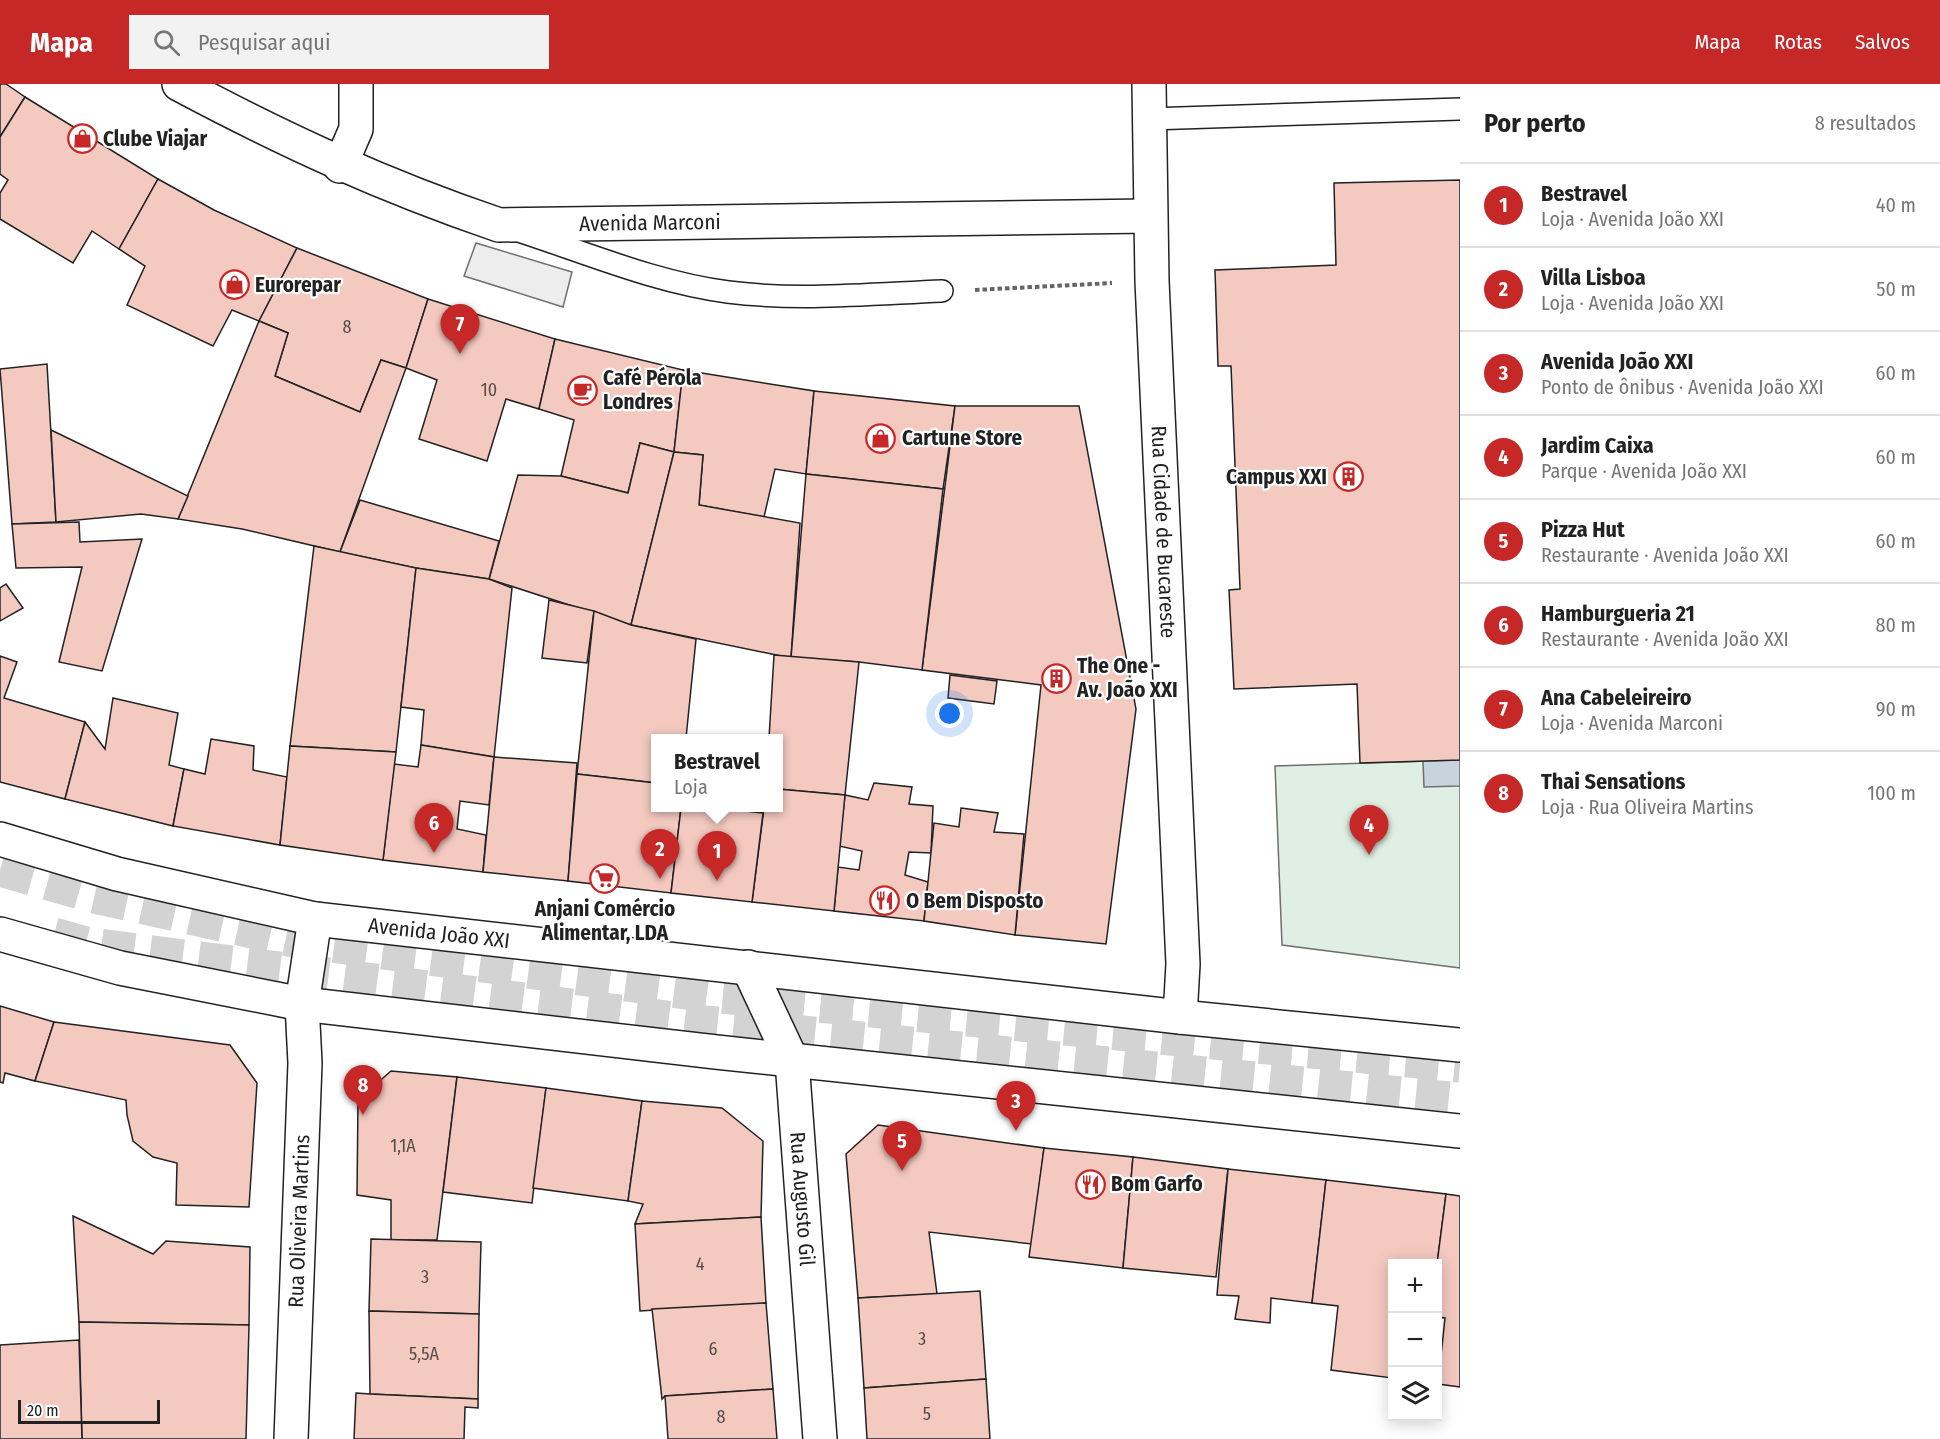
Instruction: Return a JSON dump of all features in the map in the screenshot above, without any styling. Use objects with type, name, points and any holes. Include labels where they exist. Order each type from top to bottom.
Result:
[{"type":"main road","name":"Avenida Marconi","points":[[179,84],[257,126],[340,166],[426,200],[499,225],[1150,216]]},
{"type":"main road","points":[[340,166],[356,129],[356,84]]},
{"type":"main road","name":"Rua Cidade de Bucareste","points":[[1149,84],[1152,281],[1183,964],[1180,1017]]},
{"type":"main road","name":"Avenida João XXI","points":[[0,839],[117,874],[315,919],[1180,1017],[1460,1045]]},
{"type":"main road","name":"Rua Oliveira Martins","points":[[291,1439],[305,1063],[302,1004],[315,919]]},
{"type":"main road","points":[[0,934],[120,968],[302,1004],[792,1060],[1460,1131]]},
{"type":"main road","name":"Rua Augusto Gil","points":[[748,967],[792,1060],[820,1439]]},
{"type":"lane","points":[[1149,119],[1460,109]]},
{"type":"lane","points":[[499,225],[636,270],[726,292],[804,296],[942,291]]},
{"type":"path","points":[[942,291],[1152,281]]},
{"type":"green space","points":[[1460,760],[1460,968],[1282,945],[1275,766]]},
{"type":"shaded area","points":[[476,243],[572,272],[563,307],[464,276]]},
{"type":"shaded area","points":[[1460,760],[1460,786],[1424,787],[1423,761]]},
{"type":"building","points":[[0,84],[6,84],[25,97],[0,137]]},
{"type":"building","points":[[25,97],[158,179],[119,249],[92,231],[73,263],[0,219],[0,193],[8,180],[0,174],[0,137]]},
{"type":"building","points":[[158,179],[214,210],[297,248],[259,321],[232,310],[213,346],[127,305],[145,266],[119,249]]},
{"type":"building","name":"Campus XXI","points":[[1460,180],[1460,760],[1360,763],[1357,684],[1234,689],[1229,590],[1240,589],[1231,366],[1218,366],[1215,270],[1336,265],[1334,183]]},
{"type":"building","points":[[297,248],[428,299],[406,368],[381,360],[360,412],[275,376],[288,333],[259,321]]},
{"type":"building","points":[[428,299],[555,339],[539,409],[506,399],[487,461],[419,439],[437,380],[406,368]]},
{"type":"building","points":[[259,321],[288,333],[275,376],[360,412],[381,360],[406,368],[340,552],[242,529],[178,519]]},
{"type":"building","points":[[555,339],[683,370],[674,452],[640,443],[628,493],[561,476],[574,420],[539,409]]},
{"type":"building","points":[[47,364],[56,522],[12,524],[0,369]]},
{"type":"building","points":[[683,370],[814,391],[806,474],[775,469],[764,517],[699,505],[703,455],[674,452]]},
{"type":"building","points":[[814,391],[955,406],[943,489],[806,474]]},
{"type":"building","name":"The One - Av. João XXI","points":[[955,406],[1079,406],[1136,709],[1106,944],[1015,935],[1041,685],[922,670]]},
{"type":"building","points":[[51,430],[188,496],[178,519],[141,514],[56,522]]},
{"type":"building","points":[[640,443],[674,452],[631,625],[489,579],[518,475],[561,476],[628,493]]},
{"type":"building","points":[[674,452],[703,455],[699,505],[800,523],[791,658],[631,625]]},
{"type":"building","points":[[806,474],[943,489],[922,670],[859,662],[791,658]]},
{"type":"building","points":[[360,500],[499,541],[489,579],[416,568],[340,552]]},
{"type":"building","points":[[79,522],[80,542],[142,539],[102,671],[59,662],[82,567],[16,568],[12,524]]},
{"type":"building","points":[[314,546],[416,568],[396,752],[290,746]]},
{"type":"building","points":[[416,568],[489,579],[512,588],[494,757],[421,745],[424,710],[401,707]]},
{"type":"building","points":[[6,584],[23,608],[0,621],[0,588]]},
{"type":"building","points":[[549,600],[594,611],[587,663],[542,658]]},
{"type":"building","points":[[594,611],[631,625],[696,639],[686,734],[651,734],[651,782],[577,774]]},
{"type":"building","points":[[774,655],[859,662],[845,795],[783,789],[783,734],[769,734]]},
{"type":"building","points":[[0,656],[17,662],[4,698],[85,722],[65,799],[0,782]]},
{"type":"building","points":[[950,675],[997,681],[994,704],[948,698]]},
{"type":"building","points":[[113,698],[178,713],[169,765],[184,769],[173,826],[65,799],[85,722],[105,749]]},
{"type":"building","points":[[211,739],[254,746],[253,770],[287,777],[280,845],[173,826],[184,769],[205,774]]},
{"type":"building","points":[[421,745],[494,757],[489,805],[460,801],[457,829],[486,835],[483,872],[383,860],[394,764],[418,767]]},
{"type":"building","points":[[290,746],[396,752],[383,860],[280,845]]},
{"type":"building","points":[[494,757],[577,763],[568,881],[483,872]]},
{"type":"building","points":[[577,774],[651,782],[651,812],[681,812],[671,893],[568,881]]},
{"type":"building","points":[[874,783],[912,787],[909,804],[933,806],[931,853],[909,852],[905,875],[928,882],[924,921],[834,911],[838,867],[859,870],[862,851],[839,846],[845,795],[868,800]]},
{"type":"building","points":[[783,789],[845,795],[834,911],[752,902],[763,812],[783,812]]},
{"type":"building","points":[[961,808],[998,813],[994,832],[1024,834],[1015,935],[924,921],[934,823],[959,827]]},
{"type":"building","points":[[681,812],[763,813],[752,902],[671,893]]},
{"type":"building","points":[[0,1006],[54,1022],[35,1081],[5,1073],[3,1083],[0,1082]]},
{"type":"building","points":[[54,1022],[230,1045],[257,1083],[249,1207],[176,1205],[177,1163],[153,1157],[133,1141],[126,1100],[35,1081]]},
{"type":"building","points":[[391,1071],[457,1077],[437,1240],[391,1240],[391,1200],[357,1195],[358,1100]]},
{"type":"building","points":[[457,1077],[546,1088],[532,1203],[443,1192]]},
{"type":"building","points":[[546,1088],[642,1101],[628,1201],[533,1188]]},
{"type":"building","points":[[642,1101],[722,1108],[763,1141],[761,1217],[635,1224],[643,1204],[628,1201]]},
{"type":"building","points":[[878,1125],[1044,1148],[1032,1244],[929,1232],[937,1294],[858,1298],[846,1154]]},
{"type":"building","points":[[1044,1148],[1133,1157],[1123,1268],[1029,1257]]},
{"type":"building","points":[[1133,1157],[1228,1169],[1216,1277],[1123,1268]]},
{"type":"building","points":[[1228,1169],[1326,1180],[1312,1303],[1271,1298],[1270,1323],[1235,1319],[1239,1296],[1217,1295]]},
{"type":"building","points":[[1326,1180],[1446,1194],[1438,1259],[1388,1259],[1388,1377],[1331,1370],[1338,1306],[1312,1303]]},
{"type":"building","points":[[1446,1194],[1460,1196],[1460,1387],[1442,1385],[1445,1318],[1442,1318],[1442,1259],[1438,1259]]},
{"type":"building","points":[[73,1216],[153,1254],[166,1241],[250,1247],[249,1325],[79,1322]]},
{"type":"building","points":[[761,1217],[766,1303],[640,1311],[635,1224]]},
{"type":"building","points":[[371,1239],[481,1242],[479,1314],[369,1311]]},
{"type":"building","points":[[980,1291],[986,1379],[864,1388],[858,1298]]},
{"type":"building","points":[[766,1303],[773,1389],[665,1396],[662,1399],[652,1309]]},
{"type":"building","points":[[369,1311],[479,1314],[478,1399],[370,1394]]},
{"type":"building","points":[[79,1322],[249,1325],[246,1439],[82,1439]]},
{"type":"building","points":[[79,1340],[82,1439],[0,1439],[0,1345]]},
{"type":"building","points":[[986,1379],[990,1439],[867,1439],[864,1388]]},
{"type":"building","points":[[773,1389],[777,1439],[668,1439],[665,1396]]},
{"type":"building","points":[[356,1393],[478,1399],[478,1408],[465,1407],[464,1439],[354,1439]]},
{"type":"tunnel","points":[[0,870],[94,897],[293,941],[709,996],[1460,1066]]},
{"type":"tunnel","points":[[54,934],[90,944],[706,1022],[1460,1099]]},
{"type":"place","name":"Clube Viajar","points":[[82,139]]},
{"type":"place","name":"Eurorepar","points":[[234,285]]},
{"type":"place","name":"Ana Cabeleireiro","points":[[460,354]]},
{"type":"place","name":"Café Pérola Londres","points":[[582,390]]},
{"type":"place","name":"Cartune Store","points":[[881,438]]},
{"type":"place","name":"Campus XXI","points":[[1348,477]]},
{"type":"place","name":"The One - Av. João XXI","points":[[1056,678]]},
{"type":"place","name":"Hamburgueria 21","points":[[434,853]]},
{"type":"place","name":"Jardim Caixa","points":[[1369,855]]},
{"type":"place","name":"Anjani Comércio Alimentar, LDA","points":[[605,878]]},
{"type":"place","name":"Villa Lisboa","points":[[660,879]]},
{"type":"place","name":"Bestravel","points":[[717,881]]},
{"type":"place","name":"O Bem Disposto","points":[[885,901]]},
{"type":"place","name":"Thai Sensations","points":[[363,1115]]},
{"type":"place","name":"Avenida João XXI","points":[[1016,1131]]},
{"type":"place","name":"Pizza Hut","points":[[902,1171]]},
{"type":"place","name":"Bom Garfo","points":[[1090,1184]]}]
